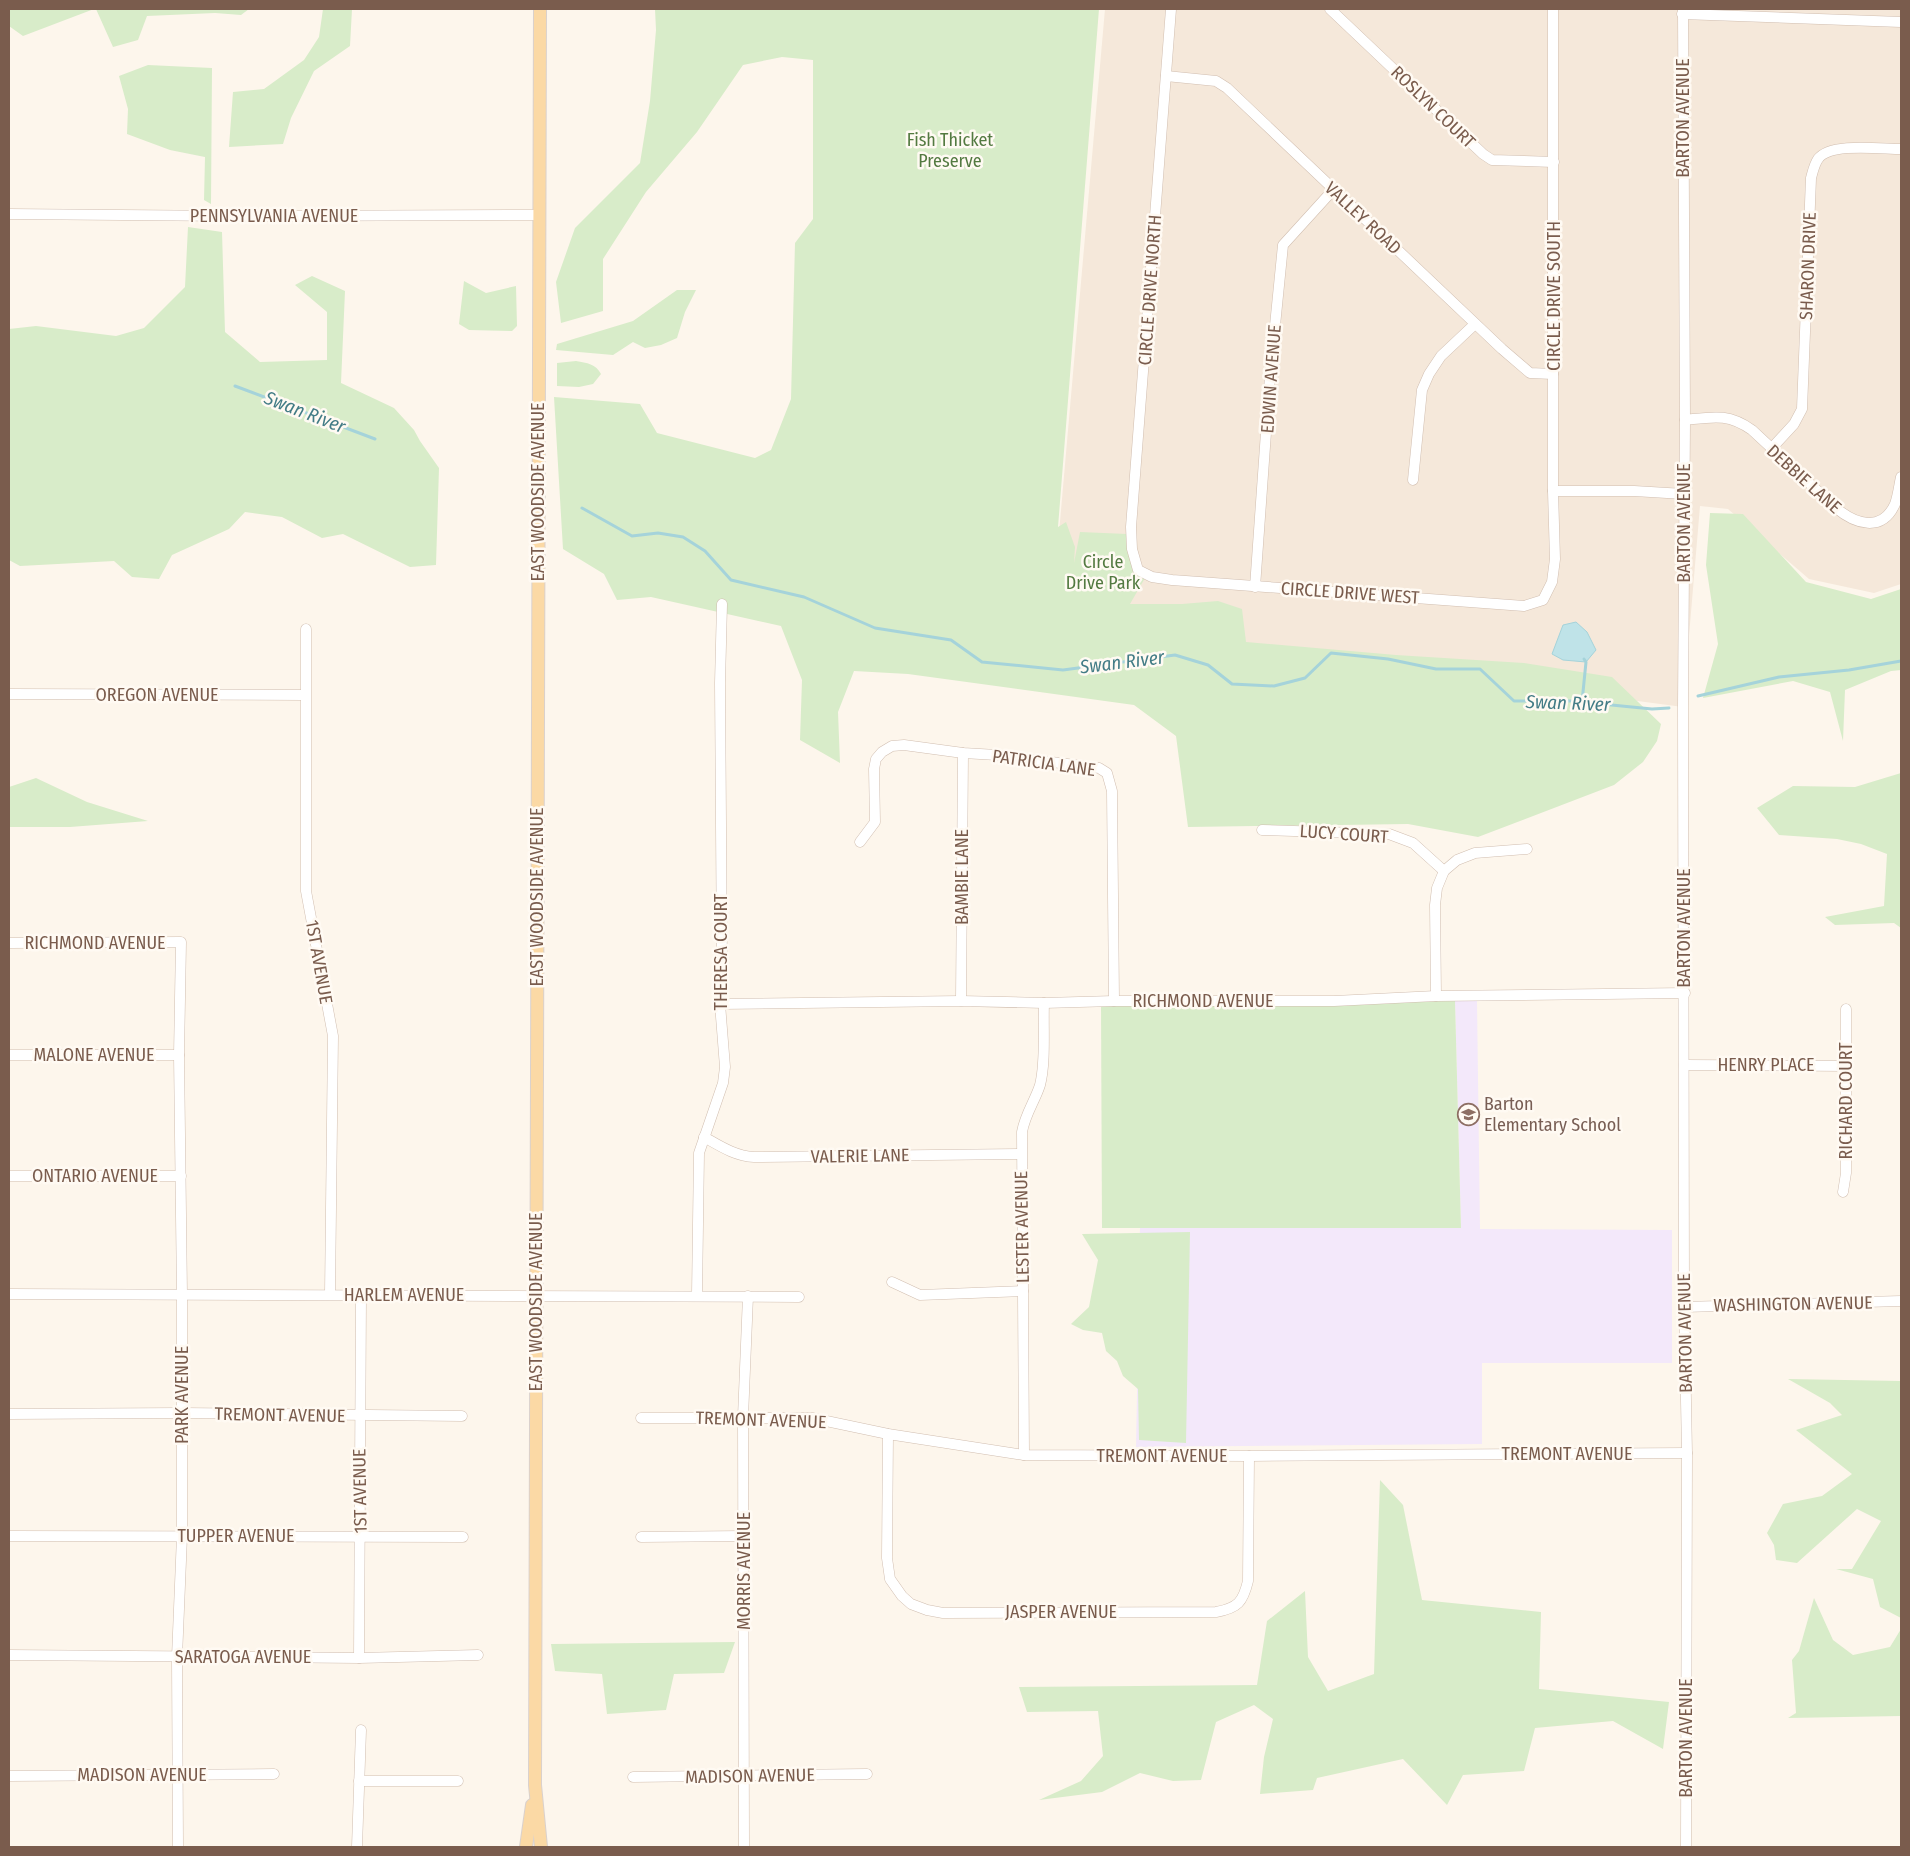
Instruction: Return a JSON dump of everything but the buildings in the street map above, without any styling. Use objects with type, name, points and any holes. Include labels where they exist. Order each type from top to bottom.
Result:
[{"type":"main road","name":"EAST WOODSIDE AVENUE","points":[[540,9],[535,1785],[541,1847]]},
{"type":"main road","name":"EAST WOODSIDE AVENUE","points":[[526,1847],[535,1785]]},
{"type":"street","name":"CIRCLE DRIVE NORTH","points":[[1138,570],[1132,549],[1131,527],[1171,9]]},
{"type":"street","name":"ROSLYN COURT","points":[[1330,9],[1483,154],[1492,160],[1554,162]]},
{"type":"street","name":"CIRCLE DRIVE SOUTH","points":[[1552,582],[1555,559],[1553,491],[1553,9]]},
{"type":"street","points":[[1682,11],[1901,22]]},
{"type":"street","name":"BARTON AVENUE","points":[[1682,11],[1685,420],[1684,1307],[1687,1453],[1686,1847]]},
{"type":"street","name":"VALLEY ROAD","points":[[1166,76],[1216,81],[1227,88],[1475,324],[1530,373],[1553,374]]},
{"type":"street","name":"SHARON DRIVE","points":[[1771,449],[1794,424],[1802,409],[1810,188],[1814,166],[1819,158],[1828,152],[1840,148],[1901,149]]},
{"type":"street","name":"EDWIN AVENUE","points":[[1255,586],[1270,376],[1283,245],[1333,190]]},
{"type":"street","name":"PENNSYLVANIA AVENUE","points":[[9,214],[232,216],[540,215]]},
{"type":"street","points":[[1413,480],[1422,390],[1429,374],[1441,356],[1475,324]]},
{"type":"street","name":"DEBBIE LANE","points":[[1685,420],[1717,416],[1741,423],[1752,430],[1847,518],[1862,523],[1875,523],[1887,517],[1895,504],[1901,477]]},
{"type":"street","points":[[1553,491],[1634,491],[1684,494]]},
{"type":"street","name":"CIRCLE DRIVE WEST","points":[[1138,570],[1152,577],[1172,580],[1524,606],[1543,600],[1552,582]]},
{"type":"street","name":"THERESA COURT","points":[[696,1295],[699,1153],[723,1083],[725,1067],[720,1004],[722,966],[720,683],[722,604]]},
{"type":"street","name":"1ST AVENUE","points":[[306,629],[306,892],[333,1036],[330,1294]]},
{"type":"street","name":"OREGON AVENUE","points":[[9,694],[305,695]]},
{"type":"street","name":"PATRICIA LANE","points":[[860,842],[875,822],[874,769],[876,759],[882,752],[892,746],[904,745],[1087,766],[1099,768],[1107,773],[1112,791],[1114,1001]]},
{"type":"street","name":"BAMBIE LANE","points":[[961,1002],[963,753]]},
{"type":"street","name":"LUCY COURT","points":[[1262,830],[1388,834],[1413,843],[1444,871]]},
{"type":"street","points":[[1436,996],[1436,888],[1444,871],[1458,860],[1475,853],[1527,850]]},
{"type":"street","name":"RICHMOND AVENUE","points":[[9,943],[181,942]]},
{"type":"street","name":"PARK AVENUE","points":[[178,1847],[177,1657],[182,1536],[181,942]]},
{"type":"street","name":"RICHMOND AVENUE","points":[[720,1004],[1334,1001],[1436,996],[1685,993]]},
{"type":"street","name":"LESTER AVENUE","points":[[1024,1455],[1021,1154],[1024,1120],[1038,1090],[1042,1073],[1044,1003]]},
{"type":"street","name":"RICHARD COURT","points":[[1843,1192],[1846,1173],[1846,1009]]},
{"type":"street","name":"MALONE AVENUE","points":[[9,1055],[180,1054]]},
{"type":"street","name":"HENRY PLACE","points":[[1684,1065],[1847,1066]]},
{"type":"street","name":"VALERIE LANE","points":[[704,1137],[730,1152],[754,1157],[1021,1154]]},
{"type":"street","name":"ONTARIO AVENUE","points":[[9,1176],[181,1176]]},
{"type":"street","points":[[892,1282],[920,1295],[1023,1291]]},
{"type":"street","name":"HARLEM AVENUE","points":[[9,1294],[696,1295],[799,1297]]},
{"type":"street","name":"1ST AVENUE","points":[[359,1658],[361,1294]]},
{"type":"street","name":"MORRIS AVENUE","points":[[744,1847],[743,1417],[748,1296]]},
{"type":"street","name":"WASHINGTON AVENUE","points":[[1684,1307],[1901,1302]]},
{"type":"street","name":"TREMONT AVENUE","points":[[9,1414],[182,1413],[462,1416]]},
{"type":"street","name":"TREMONT AVENUE","points":[[641,1418],[812,1418],[888,1434],[1024,1455],[1249,1456],[1687,1453]]},
{"type":"street","name":"JASPER AVENUE","points":[[888,1434],[887,1558],[890,1579],[902,1596],[911,1604],[943,1613],[1216,1612],[1237,1605],[1245,1594],[1248,1581],[1249,1456]]},
{"type":"street","name":"TUPPER AVENUE","points":[[9,1536],[463,1537]]},
{"type":"street","points":[[641,1537],[744,1536]]},
{"type":"street","name":"SARATOGA AVENUE","points":[[9,1656],[359,1658],[478,1655]]},
{"type":"street","points":[[357,1847],[361,1730]]},
{"type":"street","name":"MADISON AVENUE","points":[[9,1776],[274,1774]]},
{"type":"street","name":"MADISON AVENUE","points":[[634,1778],[867,1774]]},
{"type":"street","points":[[359,1781],[458,1780]]},
{"type":"shaded area","points":[[1105,9],[1901,9],[1901,584],[1874,593],[1809,579],[1728,509],[1700,506],[1683,707],[1051,624]]},
{"type":"shaded area","name":"Barton Elementary School","points":[[1455,1001],[1477,1001],[1480,1229],[1672,1230],[1672,1363],[1482,1363],[1482,1444],[1136,1447],[1140,1227],[1461,1228]]},
{"type":"green space","points":[[9,9],[94,9],[23,36],[9,26]]},
{"type":"green space","points":[[96,9],[249,9],[241,15],[215,13],[147,16],[138,40],[113,47]]},
{"type":"green space","points":[[323,9],[352,9],[350,46],[314,71],[291,118],[283,144],[229,147],[233,92],[264,89],[304,60],[319,37]]},
{"type":"green space","points":[[655,9],[1099,9],[1058,527],[1066,522],[1075,547],[1074,563],[1080,532],[1127,534],[1145,578],[1130,604],[1182,604],[1218,601],[1242,609],[1246,642],[1396,655],[1524,663],[1612,677],[1661,724],[1657,741],[1643,762],[1614,785],[1478,837],[1408,824],[1188,827],[1176,736],[1134,705],[908,674],[854,671],[838,712],[840,763],[800,740],[802,680],[781,626],[651,597],[617,600],[604,574],[563,549],[554,397],[640,404],[657,433],[755,458],[771,450],[791,399],[795,243],[813,219],[813,60],[782,57],[743,65],[697,132],[646,192],[603,259],[603,311],[561,323],[556,282],[575,228],[640,163],[650,101],[656,30]]},
{"type":"green space","points":[[148,65],[212,68],[211,204],[204,200],[205,157],[170,150],[127,134],[128,109],[119,76]]},
{"type":"green space","points":[[188,227],[222,232],[225,332],[260,362],[327,360],[327,312],[295,285],[312,276],[345,291],[341,383],[394,408],[414,430],[439,468],[436,565],[410,567],[343,534],[322,538],[282,517],[245,512],[229,529],[172,555],[159,579],[132,577],[114,561],[20,566],[9,560],[9,329],[36,326],[116,336],[144,328],[185,287]]},
{"type":"green space","points":[[464,281],[486,293],[516,286],[517,326],[512,331],[469,330],[459,324]]},
{"type":"green space","points":[[677,290],[696,290],[685,312],[677,338],[661,345],[645,348],[633,342],[613,355],[556,350],[557,344],[633,321]]},
{"type":"green space","points":[[576,361],[594,366],[601,374],[593,384],[579,387],[557,386],[557,363]]},
{"type":"green space","points":[[1710,513],[1743,514],[1806,582],[1871,599],[1901,589],[1901,670],[1891,671],[1845,690],[1843,741],[1830,692],[1793,681],[1703,698],[1718,644],[1706,565]]},
{"type":"green space","points":[[1901,773],[1901,928],[1894,923],[1835,925],[1825,917],[1884,906],[1887,854],[1861,844],[1837,839],[1779,835],[1757,808],[1793,786],[1855,787]]},
{"type":"green space","points":[[36,778],[87,802],[148,821],[70,827],[9,827],[9,787]]},
{"type":"green space","points":[[1455,1001],[1461,1228],[1102,1228],[1101,1004]]},
{"type":"green space","points":[[1190,1232],[1186,1443],[1139,1440],[1138,1389],[1123,1376],[1117,1361],[1106,1351],[1102,1333],[1083,1330],[1071,1324],[1089,1307],[1098,1260],[1082,1234]]},
{"type":"green space","points":[[1788,1379],[1901,1381],[1901,1618],[1880,1607],[1873,1579],[1836,1569],[1852,1569],[1881,1521],[1857,1509],[1797,1563],[1776,1560],[1774,1545],[1767,1533],[1783,1504],[1822,1496],[1852,1474],[1796,1430],[1842,1415],[1830,1403]]},
{"type":"green space","points":[[1380,1480],[1403,1505],[1422,1600],[1541,1612],[1539,1689],[1669,1702],[1663,1749],[1613,1721],[1535,1728],[1524,1771],[1463,1775],[1447,1805],[1403,1759],[1317,1778],[1313,1790],[1260,1794],[1264,1757],[1273,1719],[1254,1705],[1216,1722],[1201,1780],[1173,1781],[1140,1773],[1102,1792],[1039,1800],[1081,1781],[1103,1756],[1098,1711],[1027,1712],[1019,1687],[1257,1685],[1267,1621],[1305,1591],[1308,1657],[1328,1691],[1374,1674]]},
{"type":"green space","points":[[1814,1598],[1833,1640],[1853,1655],[1890,1647],[1901,1629],[1901,1716],[1788,1718],[1796,1713],[1792,1660],[1799,1651]]},
{"type":"green space","points":[[735,1642],[724,1673],[674,1674],[666,1710],[607,1714],[602,1674],[555,1671],[551,1644]]},
{"type":"water","points":[[1576,622],[1587,632],[1596,650],[1586,662],[1563,660],[1552,654],[1563,625]]},
{"type":"waterway","name":"Swan River","points":[[235,386],[375,439]]},
{"type":"waterway","name":"Swan River","points":[[582,508],[632,536],[658,533],[683,537],[705,551],[731,580],[804,597],[875,628],[951,640],[982,662],[1063,670],[1175,655],[1208,665],[1232,684],[1274,686],[1305,678],[1331,653],[1388,659],[1436,669],[1480,669],[1514,701],[1571,701],[1652,709],[1669,708]]},
{"type":"waterway","points":[[1582,702],[1586,662],[1584,659]]},
{"type":"waterway","name":"Swan River","points":[[1698,696],[1779,677],[1849,670],[1901,661]]},
{"type":"place","name":"Barton Elementary School","points":[[1468,1114]]},
{"type":"park label","name":"Fish Thicket Preserve","points":[[950,150]]},
{"type":"park label","name":"Circle Drive Park","points":[[1103,572]]}]
